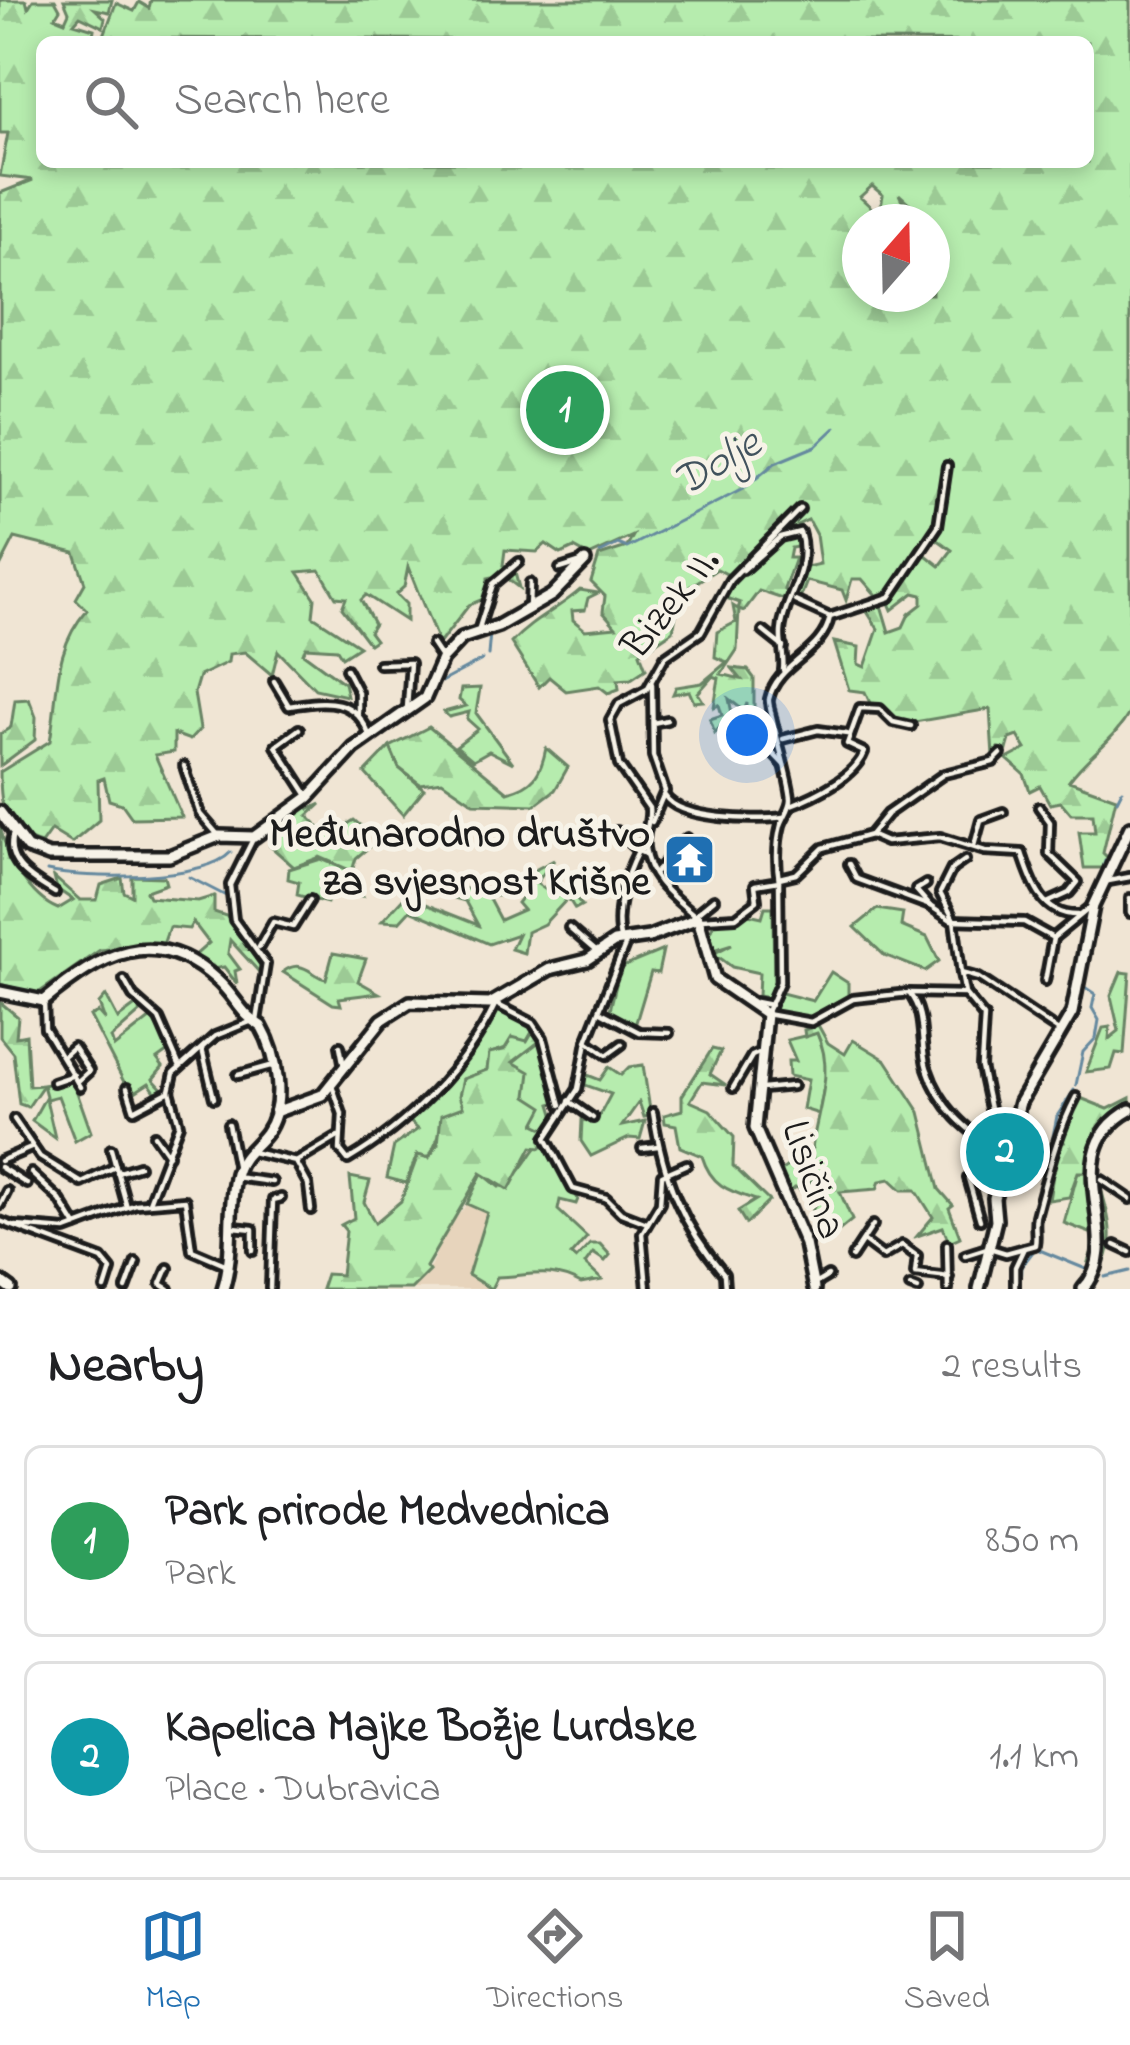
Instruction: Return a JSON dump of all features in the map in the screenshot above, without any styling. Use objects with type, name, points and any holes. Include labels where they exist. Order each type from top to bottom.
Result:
[{"type":"street","points":[[795,601],[830,617],[890,597],[938,526],[947,466]]},
{"type":"street","name":"Bizek II.","points":[[650,823],[646,799],[617,759],[610,720],[619,704],[647,689],[665,657],[706,626],[737,572],[800,509]]},
{"type":"street","points":[[737,572],[780,537],[800,532],[805,548],[795,601],[781,629],[782,676],[769,704],[783,739],[791,805]]},
{"type":"street","points":[[560,568],[586,561]]},
{"type":"street","points":[[479,628],[498,626],[529,608],[569,582],[586,561]]},
{"type":"street","points":[[253,1021],[267,970],[259,947],[234,920],[230,885],[254,837],[309,797],[370,738],[429,693],[442,659],[479,628],[493,584],[519,562]]},
{"type":"street","points":[[529,608],[530,583]]},
{"type":"street","points":[[782,676],[817,646],[830,617]]},
{"type":"street","points":[[763,632],[783,647]]},
{"type":"street","points":[[432,644],[442,659]]},
{"type":"street","points":[[379,664],[410,663],[407,710]]},
{"type":"street","points":[[346,670],[358,692],[358,712],[370,738]]},
{"type":"street","points":[[652,679],[653,756],[664,796],[672,807],[704,815],[783,817],[791,805],[860,764],[864,752],[847,744],[860,708],[880,709],[893,722],[910,726]]},
{"type":"street","points":[[274,681],[289,706],[337,701],[358,712]]},
{"type":"street","points":[[749,717],[786,770]]},
{"type":"street","points":[[653,723],[668,720]]},
{"type":"street","points":[[299,729],[278,742],[277,752],[309,797]]},
{"type":"street","points":[[783,739],[818,730],[849,734]]},
{"type":"street","points":[[870,836],[887,814],[932,781],[1001,754]]},
{"type":"street","points":[[184,766],[200,814],[218,836]]},
{"type":"street","points":[[646,855],[650,823],[664,796]]},
{"type":"street","points":[[1039,807],[1050,822],[1049,854],[1078,882],[1069,893],[1046,903]]},
{"type":"street","points":[[0,812],[38,854],[97,859],[169,856],[218,836],[254,837]]},
{"type":"street","points":[[974,846],[981,820],[1003,812]]},
{"type":"street","name":"Lisičina","points":[[783,817],[780,982],[761,1052],[756,1132],[805,1244],[813,1287]]},
{"type":"street","points":[[979,1289],[1002,1155],[1020,1102],[1073,1010],[1093,906],[1130,827]]},
{"type":"street","points":[[14,831],[10,842],[18,867],[55,893]]},
{"type":"street","points":[[617,831],[646,855],[664,893],[695,917],[710,971],[727,991],[811,1022],[854,999],[965,994]]},
{"type":"street","points":[[332,1085],[342,1119],[338,1137],[347,1160],[382,1140],[440,1084],[495,1004],[539,973],[695,917],[742,914],[757,901],[755,885],[796,874],[823,848],[870,836],[899,842],[940,837],[1022,853],[1028,881],[1046,903],[1057,911],[1078,915]]},
{"type":"street","points":[[656,872],[687,838]]},
{"type":"street","points":[[638,851],[626,877],[618,930],[624,942],[587,1041],[578,1089],[546,1138],[573,1189],[606,1198],[621,1213],[647,1223]]},
{"type":"street","points":[[965,860],[940,890],[954,920],[965,994],[984,1017],[981,1066],[1002,1155]]},
{"type":"street","points":[[848,864],[856,879],[930,906],[954,920],[1024,922],[1053,938]]},
{"type":"street","points":[[1103,882],[1130,877]]},
{"type":"street","points":[[926,884],[916,890],[930,906]]},
{"type":"street","points":[[1130,898],[1130,913]]},
{"type":"street","points":[[695,917],[714,899]]},
{"type":"street","points":[[259,947],[268,924],[300,923],[310,900]]},
{"type":"street","points":[[1045,981],[1053,938],[1093,906]]},
{"type":"street","points":[[569,928],[598,953]]},
{"type":"street","points":[[0,992],[44,1000],[112,955],[156,949],[182,953],[196,962],[232,994],[253,1021],[274,1065],[274,1112],[265,1135],[247,1150],[236,1173]]},
{"type":"street","points":[[961,973],[980,978],[1060,1032]]},
{"type":"street","points":[[124,980],[133,997],[159,1019],[179,1065]]},
{"type":"street","points":[[909,993],[921,1022],[927,1068],[948,1111],[1002,1155]]},
{"type":"street","points":[[44,1000],[45,1029],[77,1081]]},
{"type":"street","points":[[274,1112],[310,1102],[332,1085],[382,1020],[410,1002],[495,1004],[532,1023],[543,1038],[562,1107]]},
{"type":"street","points":[[601,1012],[639,1032],[669,1033]]},
{"type":"street","points":[[149,1202],[179,1124],[170,1090],[179,1065],[214,1036],[253,1021]]},
{"type":"street","points":[[587,1041],[607,1055],[622,1044]]},
{"type":"street","points":[[340,1046],[344,1067]]},
{"type":"street","points":[[53,1082],[77,1081],[89,1071],[73,1047],[64,1055]]},
{"type":"street","points":[[202,1048],[214,1099]]},
{"type":"street","name":"Lisičina","points":[[733,1088],[752,1056],[761,1052]]},
{"type":"street","points":[[238,1075],[274,1065]]},
{"type":"street","name":"Lisičina","points":[[757,1091],[793,1086]]},
{"type":"street","points":[[127,1088],[134,1110],[170,1090]]},
{"type":"street","points":[[965,1255],[987,1248],[1006,1253],[1034,1246],[1052,1153],[1076,1097]]},
{"type":"street","points":[[569,1101],[593,1118]]},
{"type":"street","points":[[1110,1209],[1102,1180],[1100,1138],[1130,1110]]},
{"type":"street","points":[[647,1289],[642,1238],[660,1203],[662,1175],[653,1112]]},
{"type":"street","points":[[14,1119],[31,1148],[86,1184],[116,1170],[139,1166]]},
{"type":"street","points":[[223,1289],[234,1227],[236,1173],[228,1124]]},
{"type":"street","points":[[154,1135],[168,1155]]},
{"type":"street","points":[[247,1150],[296,1162],[338,1137]]},
{"type":"street","points":[[642,1148],[658,1146]]},
{"type":"street","points":[[27,1184],[0,1164],[31,1148]]},
{"type":"street","points":[[111,1149],[128,1207]]},
{"type":"street","points":[[980,1220],[968,1178],[1002,1155]]},
{"type":"street","points":[[296,1162],[308,1184],[311,1210]]},
{"type":"street","points":[[662,1175],[687,1164]]},
{"type":"street","points":[[31,1173],[60,1200],[76,1226]]},
{"type":"street","points":[[236,1173],[272,1182]]},
{"type":"street","points":[[662,1175],[709,1260],[724,1274],[725,1289]]},
{"type":"street","points":[[1102,1180],[1130,1199]]},
{"type":"street","points":[[0,1205],[7,1192]]},
{"type":"street","points":[[270,1289],[273,1200],[281,1198]]},
{"type":"street","points":[[16,1226],[76,1226],[149,1202],[188,1202],[190,1246],[229,1268]]},
{"type":"street","points":[[0,1220],[108,1262],[105,1289]]},
{"type":"street","points":[[852,1257],[873,1225]]},
{"type":"street","points":[[234,1227],[253,1229],[254,1251]]},
{"type":"street","points":[[1083,1289],[1102,1275],[1115,1245],[1115,1228]]},
{"type":"street","points":[[863,1241],[883,1256],[902,1245],[917,1256],[916,1273],[950,1277]]},
{"type":"street","points":[[946,1244],[948,1289]]},
{"type":"street","points":[[1115,1245],[1130,1250]]},
{"type":"street","points":[[1015,1289],[1015,1267],[1024,1248]]},
{"type":"street","points":[[126,1289],[136,1262]]},
{"type":"street","points":[[168,1268],[160,1284],[170,1289]]},
{"type":"street","points":[[813,1287],[828,1276]]},
{"type":"street","points":[[0,1281],[11,1289]]},
{"type":"street","points":[[910,1286],[918,1289]]},
{"type":"shaded area","points":[[467,1204],[487,1213],[468,1274],[491,1289],[411,1289],[428,1271],[448,1228]]},
{"type":"green space","points":[[0,0],[26,0],[28,8],[33,0],[55,0],[60,9],[55,17],[65,21],[69,12],[64,0],[112,0],[109,12],[95,9],[105,18],[103,27],[80,16],[74,23],[94,29],[93,35],[36,36],[36,168],[1094,168],[1094,36],[104,36],[116,3],[134,11],[139,2],[149,8],[151,0],[1130,0],[1130,712],[1069,781],[1116,798],[1103,853],[1109,859],[1103,868],[1084,868],[1079,832],[1095,832],[1093,814],[1071,814],[1061,802],[1050,804],[1040,786],[1030,791],[1024,774],[1007,759],[1026,749],[1018,736],[1010,739],[1007,750],[999,748],[993,756],[990,709],[903,724],[870,703],[865,692],[849,690],[834,642],[859,647],[858,664],[865,667],[878,629],[866,610],[881,605],[889,632],[903,627],[909,614],[922,604],[922,595],[914,593],[892,610],[889,603],[922,552],[940,566],[952,550],[930,534],[882,602],[862,579],[852,579],[846,600],[842,590],[807,581],[800,599],[795,595],[802,568],[820,564],[816,535],[808,520],[797,525],[797,547],[791,548],[789,558],[795,558],[784,589],[791,595],[786,600],[759,591],[744,611],[739,609],[737,650],[721,674],[741,679],[732,668],[748,670],[754,678],[754,714],[747,712],[747,703],[744,711],[729,699],[732,713],[715,733],[710,719],[722,715],[719,705],[714,707],[719,678],[713,676],[698,693],[703,701],[694,702],[689,691],[673,694],[676,687],[702,683],[727,662],[715,657],[717,632],[736,622],[733,606],[738,609],[740,603],[720,596],[730,576],[717,569],[680,593],[673,631],[640,653],[646,669],[631,679],[618,680],[619,689],[608,693],[599,686],[566,691],[549,677],[539,687],[511,643],[580,590],[598,593],[588,598],[585,610],[572,611],[573,620],[585,630],[616,627],[603,612],[605,596],[591,582],[599,556],[627,547],[633,536],[589,556],[574,548],[561,554],[546,544],[537,552],[505,550],[503,565],[514,569],[519,588],[502,575],[488,578],[488,597],[469,605],[439,644],[408,567],[404,587],[396,594],[406,604],[406,621],[366,595],[361,600],[374,624],[369,632],[375,640],[369,644],[342,608],[346,598],[336,597],[320,570],[298,572],[315,598],[313,616],[359,646],[342,657],[337,649],[306,647],[303,653],[344,683],[347,696],[315,689],[278,651],[272,675],[245,652],[229,654],[228,662],[199,676],[194,693],[200,729],[190,740],[174,734],[174,752],[155,755],[182,817],[132,818],[122,804],[109,800],[104,778],[98,780],[99,820],[72,843],[51,830],[41,844],[28,839],[6,817],[0,772],[50,741],[62,656],[87,610],[76,599],[85,583],[75,553],[15,538],[0,567],[0,193],[33,180],[0,176],[8,133],[0,133]]},
{"type":"green space","points":[[480,688],[476,713],[513,763],[489,751],[473,760],[456,746],[478,729],[467,719],[469,712],[449,717],[444,712],[466,706],[459,700],[461,689]]},
{"type":"green space","points":[[29,699],[36,717],[35,740],[0,766],[0,734],[11,727],[15,700]]},
{"type":"green space","points":[[429,727],[508,792],[535,777],[546,748],[568,767],[555,790],[535,805],[474,803],[442,781],[420,784],[399,768],[390,747]]},
{"type":"green space","points":[[390,747],[399,768],[424,789],[403,815],[365,773]]},
{"type":"green space","points":[[305,802],[310,809],[321,804],[308,816],[320,828],[335,832],[354,820],[362,827],[357,830],[369,847],[356,858],[352,871],[320,857],[294,867],[270,846],[279,837],[269,827]]},
{"type":"green space","points":[[0,827],[21,875],[38,896],[58,909],[73,900],[57,889],[54,877],[80,900],[97,900],[101,885],[122,878],[124,892],[132,896],[132,876],[164,877],[166,884],[146,891],[149,897],[198,901],[214,896],[214,912],[229,917],[260,952],[260,973],[230,940],[228,953],[240,969],[235,971],[237,984],[224,967],[208,970],[193,957],[209,943],[193,922],[189,929],[169,927],[163,945],[100,950],[37,994],[0,984]]},
{"type":"green space","points":[[321,859],[353,873],[362,896],[331,890],[327,903],[297,895],[299,882],[288,879],[289,869]]},
{"type":"green space","points":[[554,860],[536,883],[556,897],[567,888],[582,905],[575,909],[568,898],[544,924],[527,932],[524,953],[511,949],[518,934],[489,944],[410,910],[399,922],[382,921],[405,896],[478,925],[465,901],[447,896],[453,888],[484,890],[500,920],[523,910],[517,903],[524,894],[495,896],[489,879],[525,875]]},
{"type":"green space","points":[[765,907],[773,907],[774,999],[758,996],[759,973],[732,967],[720,958],[711,961],[711,955],[732,944],[710,951],[708,935],[714,924],[744,913],[762,917]]},
{"type":"green space","points":[[877,909],[903,913],[901,926],[927,937],[939,961],[925,971],[884,955],[855,927]]},
{"type":"green space","points":[[663,950],[658,973],[651,972],[634,1029],[609,1014],[620,968]]},
{"type":"green space","points":[[333,953],[366,959],[358,981],[379,993],[339,998],[341,1005],[333,1004],[283,972],[296,966],[326,979]]},
{"type":"green space","points":[[831,972],[848,983],[848,995],[811,1017],[771,1012],[778,992],[813,1001]]},
{"type":"green space","points":[[1121,972],[1130,973],[1124,1054],[1116,1053],[1111,1069],[1086,1072],[1103,1028],[1110,1027],[1109,1039],[1119,1031],[1111,996]]},
{"type":"green space","points":[[106,996],[118,1019],[138,1004],[144,1009],[111,1038],[114,1047],[151,1018],[171,1049],[157,1059],[163,1067],[153,1079],[164,1091],[158,1096],[149,1083],[132,1094],[126,1086],[90,1016],[98,1012],[105,1020],[99,1004]]},
{"type":"green space","points":[[0,1002],[18,1017],[16,1037],[26,1035],[29,1086],[43,1085],[28,1107],[19,1104],[13,1053],[0,1037]]},
{"type":"green space","points":[[498,1008],[534,1029],[527,1041],[494,1052],[487,1070],[463,1079],[463,1107],[449,1114],[429,1158],[417,1155],[406,1183],[387,1178],[394,1146],[418,1129],[406,1118],[438,1091]]},
{"type":"green space","points":[[818,1025],[828,1043],[845,1054],[853,1040],[886,1060],[920,1112],[939,1189],[953,1205],[949,1208],[960,1237],[949,1242],[943,1227],[917,1236],[933,1217],[916,1190],[902,1190],[890,1179],[880,1181],[877,1189],[840,1192],[852,1220],[840,1230],[811,1214],[823,1186],[814,1179],[802,1191],[796,1187],[786,1195],[777,1173],[798,1159],[798,1149],[811,1155],[823,1092],[822,1048],[817,1033],[805,1037],[804,1030]]},
{"type":"green space","points":[[534,1029],[540,1041],[513,1062],[530,1072],[527,1096],[544,1107],[535,1124],[547,1130],[541,1148],[532,1147],[509,1190],[481,1173],[426,1267],[429,1271],[411,1289],[321,1289],[326,1274],[341,1275],[346,1231],[341,1225],[354,1218],[350,1177],[370,1181],[364,1202],[375,1223],[401,1201],[418,1155],[429,1158],[438,1144],[441,1115],[463,1107],[459,1096],[463,1079],[487,1070],[489,1053],[504,1050],[512,1037],[527,1041]]},
{"type":"green space","points":[[817,1033],[828,1063],[819,1114],[803,1109],[808,1080],[789,1076],[788,1061],[796,1061],[787,1040]]},
{"type":"green space","points":[[541,1038],[558,1102],[551,1104],[555,1117],[547,1130],[535,1125],[513,1062]]},
{"type":"green space","points":[[712,1049],[721,1051],[710,1074],[726,1085],[702,1082],[690,1101],[710,1110],[734,1137],[733,1166],[769,1201],[746,1224],[738,1211],[756,1200],[716,1181],[702,1156],[680,1147],[676,1125],[665,1123],[664,1115],[682,1110],[682,1096]]},
{"type":"green space","points":[[643,1065],[651,1116],[644,1117],[639,1102],[622,1126],[645,1121],[640,1139],[629,1138],[591,1156],[581,1141],[582,1120],[596,1122],[611,1094],[585,1085],[585,1074],[600,1080],[609,1067],[621,1075],[629,1067]]},
{"type":"green space","points":[[72,1078],[91,1132],[75,1141],[58,1096],[46,1099],[55,1138],[32,1121],[46,1096],[43,1085]]},
{"type":"green space","points":[[1078,1097],[1108,1109],[1130,1098],[1130,1106],[1101,1133],[1096,1172],[1078,1172],[1069,1197],[1049,1200],[1058,1143],[1064,1142],[1060,1134]]},
{"type":"green space","points":[[544,1139],[578,1199],[576,1204],[560,1200],[558,1210],[587,1237],[571,1255],[576,1259],[590,1244],[600,1244],[610,1255],[605,1261],[593,1253],[585,1264],[602,1280],[581,1284],[549,1274],[530,1274],[497,1277],[491,1289],[468,1275],[487,1213],[467,1204],[482,1173],[499,1187],[507,1183]]},
{"type":"green space","points":[[1078,1172],[1096,1172],[1107,1209],[1110,1246],[1101,1269],[1088,1262],[1098,1236],[1064,1223]]},
{"type":"waterway","name":"Dolje","points":[[627,548],[743,489],[775,463],[816,446],[836,427]]},
{"type":"waterway","name":"Dolje","points":[[600,553],[618,544],[625,547]]},
{"type":"waterway","name":"Dolje","points":[[564,590],[575,578]]},
{"type":"waterway","name":"Dolje","points":[[488,655],[490,633]]},
{"type":"waterway","name":"Dolje","points":[[437,684],[482,660]]},
{"type":"waterway","points":[[1117,800],[1122,790]]},
{"type":"waterway","name":"Dolje","points":[[47,871],[115,876],[171,873],[217,861],[231,852]]},
{"type":"waterway","points":[[1099,882],[1105,861],[1114,855]]},
{"type":"waterway","points":[[189,877],[228,897]]},
{"type":"waterway","points":[[1076,1085],[1083,1052],[1096,1038],[1099,1020],[1092,1008],[1095,994],[1080,984]]},
{"type":"waterway","points":[[1046,1171],[1057,1116],[1074,1090]]},
{"type":"waterway","points":[[1020,1289],[1021,1267],[1039,1244],[1033,1220]]},
{"type":"waterway","points":[[1037,1249],[1098,1274]]},
{"type":"waterway","points":[[1105,1277],[1130,1271]]},
{"type":"place","name":"Park prirode Medvednica","points":[[565,410]]},
{"type":"place","name":"Međunarodno društvo za svjesnost Krišne","points":[[689,859]]},
{"type":"place","name":"Kapelica Majke Božje Lurdske","points":[[1005,1152]]}]
